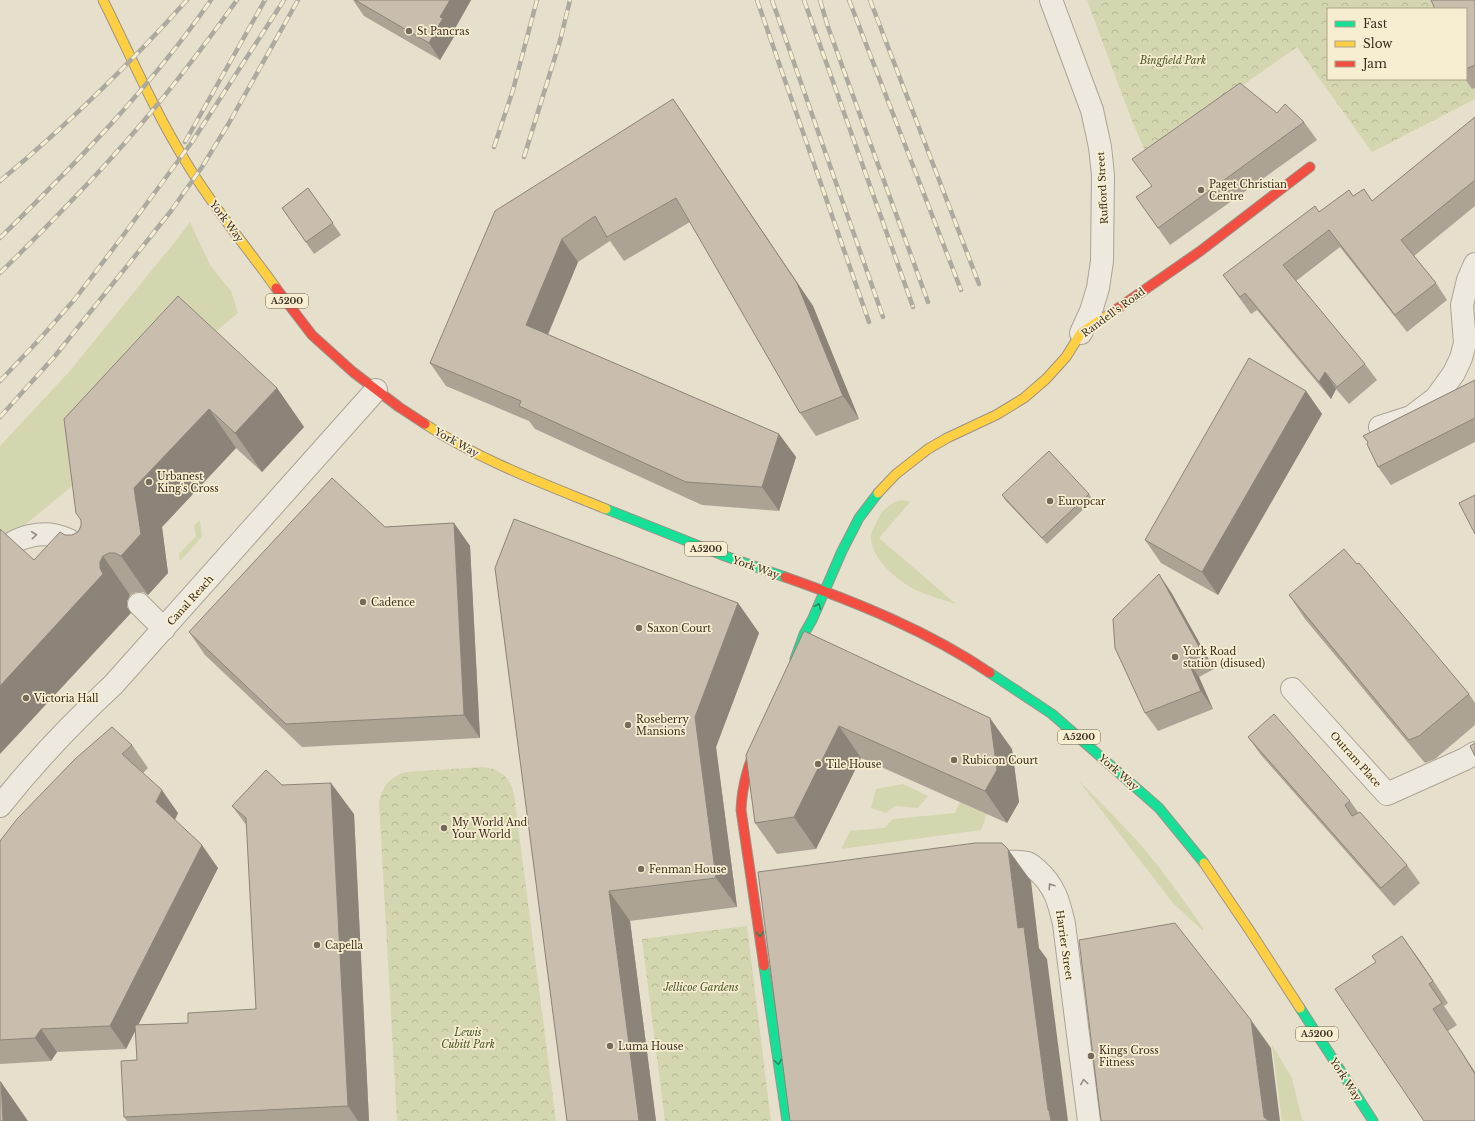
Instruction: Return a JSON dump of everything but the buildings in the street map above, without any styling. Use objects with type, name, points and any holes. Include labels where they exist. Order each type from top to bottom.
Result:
[{"type":"main road","name":"York Way","points":[[103,0],[167,130],[186,163],[210,199],[312,335],[353,372],[428,426],[452,440],[532,479],[714,552],[825,591],[907,626],[971,660],[1052,714],[1159,808],[1205,865],[1257,942],[1373,1121]]},
{"type":"main road","name":"Randell's Road","points":[[792,664],[804,638],[805,630],[812,620],[842,551],[860,518],[880,491],[896,474],[928,448],[996,414],[1024,398],[1046,380],[1066,357],[1081,333],[1199,252],[1310,167]]},
{"type":"main road","points":[[763,729],[743,778],[741,793],[742,810],[748,859],[762,894],[787,1121]]},
{"type":"street","name":"Rufford Street","points":[[1052,0],[1092,110],[1099,141],[1103,175],[1102,261],[1098,288],[1091,311],[1081,333]]},
{"type":"street","points":[[1380,427],[1411,416],[1423,408],[1436,398],[1454,373],[1465,343],[1462,305],[1468,280],[1475,264]]},
{"type":"street","name":"Canal Reach","points":[[0,806],[25,775],[113,685],[164,629],[376,390]]},
{"type":"street","points":[[0,552],[8,545],[25,536],[45,534],[66,538],[82,549],[96,562]]},
{"type":"street","points":[[139,604],[164,629]]},
{"type":"street","name":"Outram Place","points":[[1292,689],[1387,794],[1465,759],[1475,753]]},
{"type":"street","name":"Harrier Street","points":[[967,866],[997,863],[1029,863],[1052,887],[1064,924],[1089,1121]]},
{"type":"green space","name":"Bingfield Park","points":[[1087,0],[1475,0],[1475,99],[1372,152],[1297,47],[1146,153],[1132,121]]},
{"type":"green space","points":[[190,222],[210,265],[231,291],[238,313],[196,348],[149,408],[71,487],[21,528],[0,548],[0,446],[69,372]]},
{"type":"green space","points":[[902,500],[910,502],[879,538],[956,604],[923,593],[903,582],[881,562],[876,554],[872,546],[872,531],[881,513],[887,507]]},
{"type":"green space","points":[[200,520],[202,537],[180,561],[179,554],[196,536],[194,526]]},
{"type":"green space","name":"Lewis Cubitt Park","points":[[482,767],[494,769],[503,774],[510,783],[514,794],[556,1121],[397,1121],[379,802],[380,796],[388,782],[396,776],[406,772]]},
{"type":"green space","points":[[1078,780],[1140,844],[1188,906],[1203,928],[1203,931],[1173,903]]},
{"type":"green space","points":[[903,784],[928,796],[918,808],[895,806],[886,813],[871,808],[876,789]]},
{"type":"green space","points":[[960,802],[987,814],[981,830],[841,849],[850,831],[884,828],[893,819],[955,813]]},
{"type":"green space","name":"Jellicoe Gardens","points":[[747,926],[771,1121],[665,1121],[642,939]]},
{"type":"green space","points":[[1272,1045],[1292,1078],[1302,1119],[1304,1121],[1282,1121]]},
{"type":"railway","points":[[0,181],[97,94],[143,48],[187,0]]},
{"type":"railway","points":[[0,238],[111,124],[163,64],[211,0]]},
{"type":"railway","points":[[0,273],[73,200],[155,108],[203,47],[237,0]]},
{"type":"railway","points":[[185,142],[265,0]]},
{"type":"railway","points":[[0,381],[75,299],[122,237],[192,142],[284,0]]},
{"type":"railway","points":[[0,417],[55,356],[171,211],[202,167],[229,123],[298,0]]},
{"type":"railway","points":[[494,147],[513,90],[537,0]]},
{"type":"railway","points":[[524,157],[560,41],[570,0]]},
{"type":"railway","points":[[757,0],[869,322]]},
{"type":"railway","points":[[772,0],[883,317]]},
{"type":"railway","points":[[804,0],[913,307]]},
{"type":"railway","points":[[820,0],[828,27],[928,302]]},
{"type":"railway","points":[[849,0],[961,290]]},
{"type":"railway","points":[[870,0],[979,284]]},
{"type":"traffic: fast","points":[[795,659],[804,634],[812,620],[842,551],[859,518],[878,493]]},
{"type":"traffic: fast","points":[[606,509],[722,555],[785,577]]},
{"type":"traffic: fast","points":[[990,673],[1052,714],[1159,808],[1204,863]]},
{"type":"traffic: fast","points":[[764,966],[787,1121]]},
{"type":"traffic: fast","points":[[1300,1008],[1373,1121]]},
{"type":"traffic: slow","points":[[103,0],[174,143],[218,210],[276,288]]},
{"type":"traffic: slow","points":[[878,493],[896,474],[928,449],[947,438],[996,415],[1024,398],[1046,379],[1066,357],[1081,333],[1114,311]]},
{"type":"traffic: slow","points":[[425,424],[491,461],[606,509]]},
{"type":"traffic: slow","points":[[1204,863],[1300,1008]]},
{"type":"traffic: jam","points":[[1114,311],[1199,252],[1310,167]]},
{"type":"traffic: jam","points":[[276,288],[312,335],[353,372],[399,407],[425,424]]},
{"type":"traffic: jam","points":[[785,577],[865,607],[917,631],[990,673]]},
{"type":"traffic: jam","points":[[759,740],[747,774],[741,810],[764,966]]},
{"type":"place","name":"St Pancras","points":[[409,31]]},
{"type":"place","name":"Paget Christian Centre","points":[[1201,190]]},
{"type":"place","name":"Urbanest King's Cross","points":[[149,482]]},
{"type":"place","name":"Europcar","points":[[1050,501]]},
{"type":"place","name":"Cadence","points":[[363,602]]},
{"type":"place","name":"Saxon Court","points":[[639,628]]},
{"type":"place","name":"York Road station (disused)","points":[[1175,657]]},
{"type":"place","name":"Victoria Hall","points":[[26,698]]},
{"type":"place","name":"Roseberry Mansions","points":[[628,725]]},
{"type":"place","name":"Rubicon Court","points":[[954,760]]},
{"type":"place","name":"Tile House","points":[[818,764]]},
{"type":"place","name":"My World And Your World","points":[[444,828]]},
{"type":"place","name":"Fenman House","points":[[641,869]]},
{"type":"place","name":"Capella","points":[[317,945]]},
{"type":"place","name":"Luma House","points":[[610,1046]]},
{"type":"place","name":"Kings Cross Fitness","points":[[1091,1056]]}]
